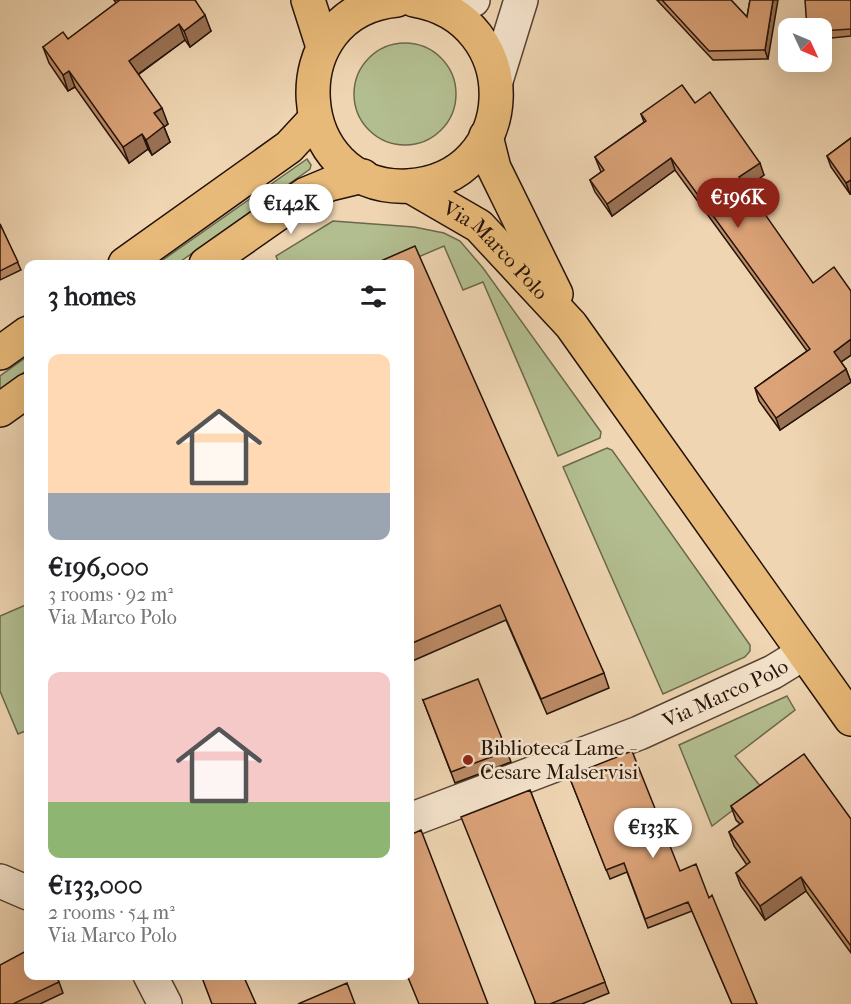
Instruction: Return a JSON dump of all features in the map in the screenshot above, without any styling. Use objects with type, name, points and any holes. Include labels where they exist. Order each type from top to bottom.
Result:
[{"type":"main road","points":[[308,0],[323,47]]},
{"type":"main road","points":[[397,0],[388,0],[348,19],[323,47],[312,79],[315,119],[334,154],[363,176],[389,184],[410,186],[432,181],[456,170],[470,158],[486,136],[495,113],[496,81],[490,57],[460,5],[414,0]]},
{"type":"main road","points":[[132,260],[289,147],[315,119]]},
{"type":"main road","name":"Via Marco Polo","points":[[486,136],[494,168],[571,325]]},
{"type":"main road","points":[[212,260],[306,194],[330,184],[363,176]]},
{"type":"main road","name":"Via Marco Polo","points":[[410,186],[479,226],[571,325],[851,719]]},
{"type":"main road","points":[[0,353],[24,336]]},
{"type":"main road","points":[[0,410],[24,393]]},
{"type":"street","points":[[496,81],[521,0]]},
{"type":"street","name":"Via Marco Polo","points":[[414,818],[639,733],[773,672],[804,652]]},
{"type":"street","points":[[0,881],[24,891]]},
{"type":"street","points":[[153,980],[165,1004]]},
{"type":"green space","points":[[405,43],[425,46],[434,51],[448,65],[453,74],[456,94],[453,114],[448,123],[434,137],[425,142],[405,145],[385,142],[376,137],[362,123],[357,114],[354,94],[357,74],[362,65],[376,51],[385,46]]},
{"type":"green space","points":[[307,159],[311,165],[310,169],[183,260],[163,260]]},
{"type":"green space","points":[[333,221],[414,227],[444,233],[460,241],[483,268],[601,432],[600,438],[558,456],[483,282],[463,290],[444,246],[411,260],[278,260],[276,256]]},
{"type":"green space","points":[[24,359],[24,372],[0,390],[0,376]]},
{"type":"green space","points":[[607,448],[612,450],[750,645],[750,651],[745,657],[663,694],[563,467]]},
{"type":"green space","points":[[24,606],[24,732],[18,734],[0,691],[0,616]]},
{"type":"green space","points":[[787,696],[795,710],[735,756],[762,788],[712,826],[679,745]]},
{"type":"building","points":[[120,0],[195,0],[205,15],[184,31],[179,24],[129,61],[162,108],[154,113],[164,126],[146,140],[142,134],[123,147],[69,71],[63,75],[43,47],[63,32],[68,39]]},
{"type":"building","points":[[662,0],[731,0],[747,17],[750,0],[773,0],[765,50],[709,51]]},
{"type":"building","points":[[805,0],[851,0],[851,29],[832,30],[832,18],[806,18]]},
{"type":"building","points":[[682,85],[695,103],[710,92],[760,163],[739,177],[813,283],[834,267],[851,291],[851,339],[834,352],[846,369],[776,418],[755,388],[810,349],[671,158],[607,204],[590,180],[604,170],[595,157],[646,121],[641,114]]},
{"type":"building","points":[[851,138],[851,180],[846,183],[827,156]]},
{"type":"building","points":[[0,224],[18,262],[0,271]]},
{"type":"building","points":[[415,246],[604,673],[541,699],[500,605],[414,642],[414,260],[383,260]]},
{"type":"building","points":[[478,679],[507,751],[451,772],[423,700]]},
{"type":"building","points":[[632,751],[680,871],[696,864],[709,898],[712,895],[757,1004],[732,1004],[688,902],[645,919],[624,863],[606,870],[569,776]]},
{"type":"building","points":[[804,754],[851,819],[851,946],[801,877],[760,906],[736,873],[750,862],[729,832],[743,822],[731,806]]},
{"type":"building","points":[[530,790],[605,982],[550,1004],[536,1004],[461,817]]},
{"type":"building","points":[[421,830],[488,1004],[419,1004],[409,980],[414,980],[414,833]]},
{"type":"building","points":[[24,952],[24,980],[58,980],[59,982],[13,1004],[0,1004],[0,965]]},
{"type":"building","points":[[203,980],[245,980],[256,1004],[212,1004]]},
{"type":"building","points":[[347,983],[355,1004],[298,1004]]},
{"type":"place","name":"Biblioteca Lame - Cesare Malservisi","points":[[468,760]]}]
